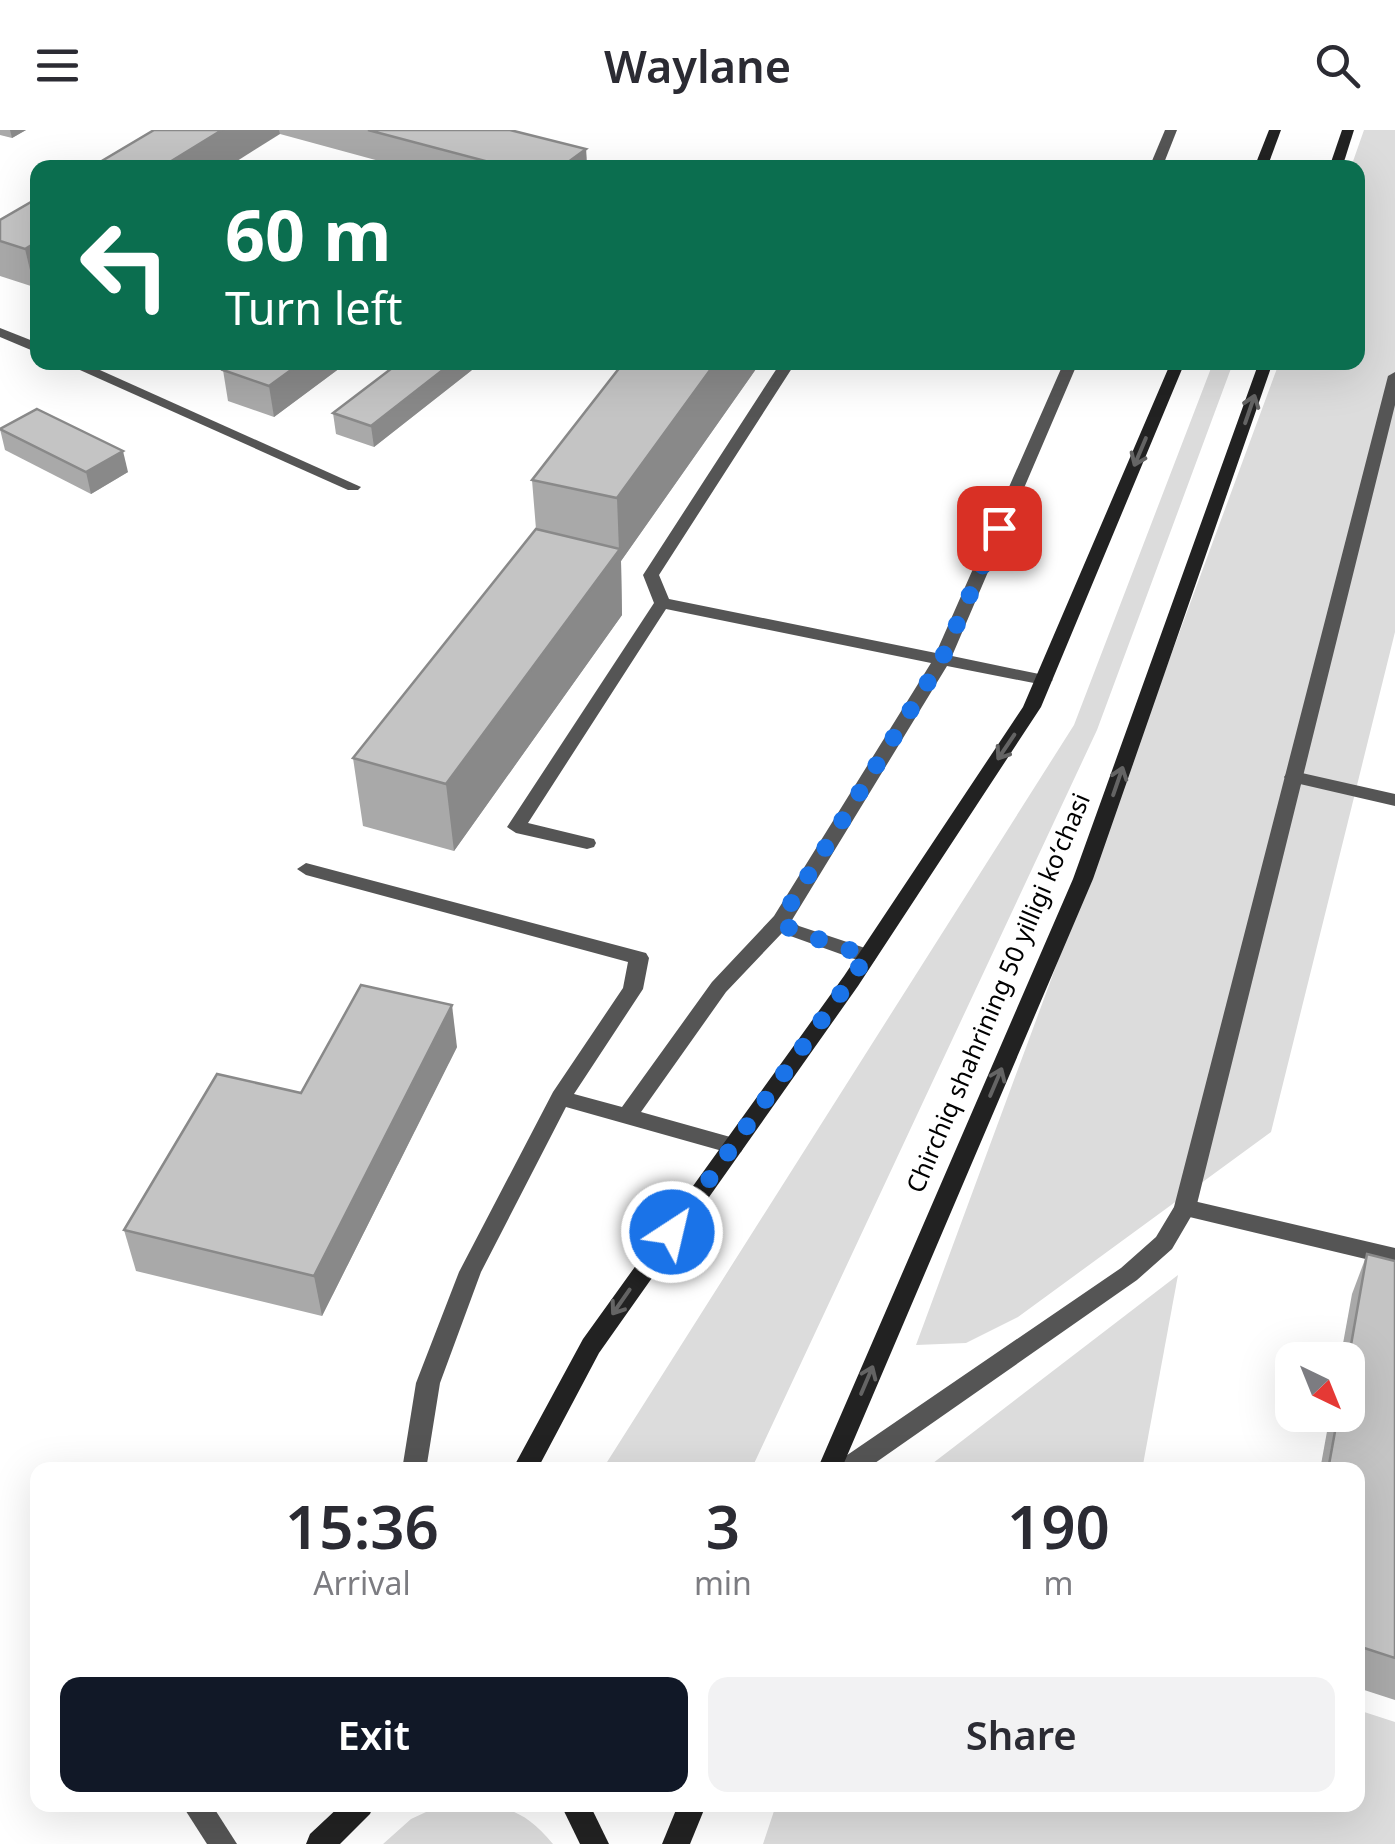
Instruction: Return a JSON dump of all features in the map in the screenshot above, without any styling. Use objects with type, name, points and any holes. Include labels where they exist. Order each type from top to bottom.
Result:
[{"type":"main road","points":[[1263,160],[1275,130]]},
{"type":"main road","points":[[1338,160],[1348,130]]},
{"type":"main road","points":[[528,1462],[591,1346],[867,956],[1032,707],[1175,370]]},
{"type":"main road","name":"Chirchiq shahrining 50 yilligi koʻchasi","points":[[831,1462],[1083,879],[1263,370]]},
{"type":"main road","points":[[317,1844],[333,1812]]},
{"type":"main road","points":[[317,1844],[352,1812]]},
{"type":"main road","points":[[580,1812],[596,1844]]},
{"type":"main road","points":[[676,1844],[689,1812]]},
{"type":"street","points":[[1158,160],[1171,130]]},
{"type":"street","points":[[0,332],[30,345]]},
{"type":"street","points":[[87,370],[353,487]]},
{"type":"street","points":[[662,604],[651,575],[784,370]]},
{"type":"street","points":[[628,1115],[719,987],[780,921],[941,661],[1067,370]]},
{"type":"street","points":[[858,1462],[1129,1274],[1164,1243],[1185,1208],[1395,376]]},
{"type":"street","points":[[662,604],[1044,680]]},
{"type":"street","points":[[587,843],[516,827],[662,604]]},
{"type":"street","points":[[1294,777],[1395,800]]},
{"type":"street","points":[[306,869],[639,958],[633,989],[560,1098],[470,1272],[428,1383],[415,1462]]},
{"type":"street","points":[[780,921],[792,930],[867,956]]},
{"type":"street","points":[[560,1098],[733,1146]]},
{"type":"street","points":[[1185,1208],[1395,1257]]},
{"type":"street","points":[[201,1812],[223,1844]]},
{"type":"shaded area","points":[[1364,130],[1395,130],[1395,632],[1271,1132],[1018,1317],[966,1343],[916,1345],[1276,370],[1365,370],[1365,160],[1353,160]]},
{"type":"shaded area","points":[[1210,370],[1230,370],[1097,730],[755,1462],[607,1462],[1074,725]]},
{"type":"shaded area","points":[[1178,1275],[1143,1462],[934,1462]]},
{"type":"shaded area","points":[[1365,1712],[1395,1722],[1395,1844],[763,1844],[774,1812],[1365,1812]]},
{"type":"shaded area","points":[[426,1812],[513,1812],[553,1844],[383,1844],[411,1819]]},
{"type":"building","points":[[154,130],[222,130],[173,160],[103,160]]},
{"type":"building","points":[[368,130],[510,130],[586,149],[571,160],[482,160]]},
{"type":"building","points":[[30,203],[30,246],[25,249],[0,241],[0,220]]},
{"type":"building","points":[[223,370],[291,370],[269,386]]},
{"type":"building","points":[[389,370],[443,370],[371,426],[333,413]]},
{"type":"building","points":[[618,370],[710,370],[617,498],[532,480]]},
{"type":"building","points":[[37,409],[123,451],[86,472],[0,429]]},
{"type":"building","points":[[536,529],[620,549],[446,784],[353,758]]},
{"type":"building","points":[[361,985],[452,1005],[314,1276],[124,1230],[217,1074],[301,1093]]},
{"type":"building","points":[[1367,1254],[1395,1261],[1395,1658],[1365,1648],[1365,1462],[1329,1462],[1335,1432],[1365,1432],[1365,1342],[1352,1342]]},
{"type":"route","points":[[672,1232],[867,956],[792,930],[780,921],[941,661],[999,528]]}]
